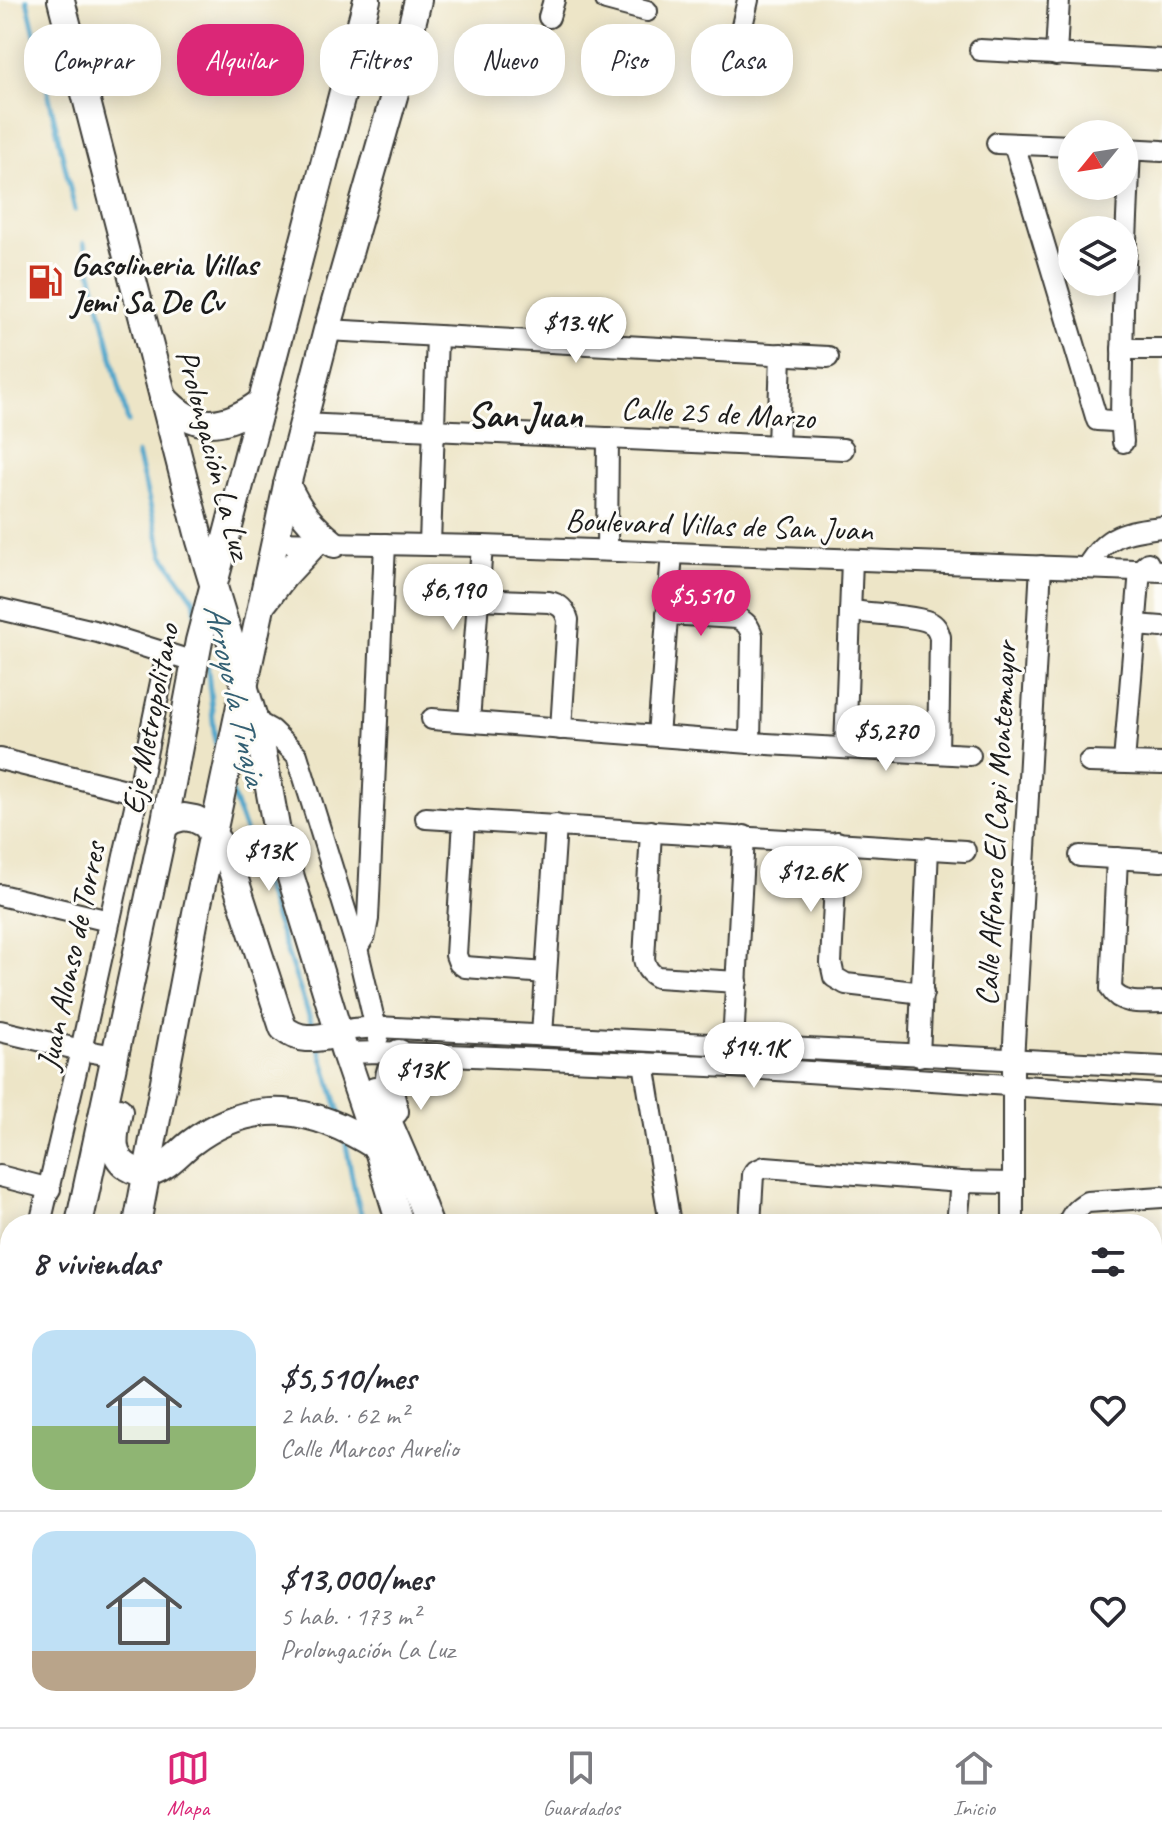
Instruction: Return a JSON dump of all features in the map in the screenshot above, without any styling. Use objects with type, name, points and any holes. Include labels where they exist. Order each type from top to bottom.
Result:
[{"type":"main road","name":"Prolongación La Luz","points":[[61,0],[196,527],[243,686],[257,730],[283,788],[354,1042],[425,1214]]},
{"type":"main road","name":"Eje Metropolitano","points":[[81,1214],[164,826],[196,652],[367,0]]},
{"type":"main road","points":[[139,1214],[176,1008],[287,485],[418,0]]},
{"type":"main road","points":[[163,397],[173,409],[202,422],[217,423],[257,415],[264,438],[273,441],[282,442],[301,430]]},
{"type":"main road","points":[[259,611],[284,576],[324,544],[319,533],[294,503],[287,485]]},
{"type":"main road","points":[[164,826],[184,817],[205,824],[215,822]]},
{"type":"main road","points":[[215,822],[283,1028],[292,1035],[354,1042],[390,1069],[388,1078],[407,1165]]},
{"type":"main road","name":"Prolongación La Luz","points":[[354,1042],[367,1140],[396,1214]]},
{"type":"main road","points":[[115,1056],[122,1069],[114,1139],[116,1152],[121,1162],[134,1170],[146,1173],[162,1167],[217,1126],[241,1115],[266,1111],[290,1112],[326,1121],[367,1140]]},
{"type":"street","points":[[606,0],[647,11]]},
{"type":"street","points":[[742,24],[748,0]]},
{"type":"street","points":[[1056,55],[1059,0]]},
{"type":"street","points":[[980,50],[1162,60]]},
{"type":"street","points":[[1058,145],[1006,143],[1088,422],[1113,421],[1121,416]]},
{"type":"street","points":[[1138,150],[1162,151]]},
{"type":"street","points":[[1123,442],[1126,200]]},
{"type":"street","points":[[327,330],[828,357]]},
{"type":"street","points":[[430,544],[437,336]]},
{"type":"street","points":[[1122,349],[1162,349]]},
{"type":"street","points":[[778,446],[781,354]]},
{"type":"street","name":"Calle 25 de Marzo","points":[[301,430],[433,430],[843,449]]},
{"type":"street","points":[[607,550],[608,438]]},
{"type":"street","points":[[1087,567],[1096,552],[1117,536],[1162,527]]},
{"type":"street","name":"Boulevard Villas de San Juan","points":[[274,542],[430,544],[1162,571]]},
{"type":"street","points":[[357,948],[365,935],[368,919],[385,544]]},
{"type":"street","points":[[469,721],[482,546]]},
{"type":"street","points":[[658,736],[672,553]]},
{"type":"street","points":[[845,748],[852,560]]},
{"type":"street","points":[[1124,762],[1140,570],[1151,561],[1162,561]]},
{"type":"street","name":"Calle Alfonso El Capi Montemayor","points":[[1013,1214],[1013,1061],[1041,566]]},
{"type":"street","points":[[478,599],[556,603],[566,613],[561,729]]},
{"type":"street","points":[[0,609],[98,632],[167,653],[196,652]]},
{"type":"street","points":[[850,611],[924,620],[935,627],[940,637],[938,753]]},
{"type":"street","points":[[667,614],[737,618],[749,626],[752,635],[750,743]]},
{"type":"street","points":[[1136,625],[1162,627]]},
{"type":"street","name":"Juan Alonso de Torres","points":[[43,1214],[167,653]]},
{"type":"street","points":[[432,719],[750,743],[970,755]]},
{"type":"street","points":[[257,730],[271,730],[297,755],[334,874],[357,948],[354,1042]]},
{"type":"street","points":[[0,759],[138,793]]},
{"type":"street","points":[[1089,762],[1162,764]]},
{"type":"street","points":[[426,818],[965,851]]},
{"type":"street","points":[[464,820],[456,955],[459,963],[465,967],[546,973]]},
{"type":"street","points":[[542,1035],[556,825]]},
{"type":"street","points":[[651,831],[645,966],[657,977],[737,982]]},
{"type":"street","points":[[733,1044],[744,836]]},
{"type":"street","points":[[837,842],[831,963],[834,977],[846,984],[923,993]]},
{"type":"street","points":[[919,1056],[928,848]]},
{"type":"street","points":[[1080,856],[1162,861]]},
{"type":"street","points":[[1117,858],[1111,989],[1123,1000],[1162,1002]]},
{"type":"street","points":[[334,874],[369,873]]},
{"type":"street","points":[[0,895],[109,921]]},
{"type":"street","points":[[0,1031],[115,1056]]},
{"type":"street","points":[[354,1042],[542,1035],[1162,1067]]},
{"type":"street","points":[[354,1042],[1162,1095]]},
{"type":"street","points":[[644,1063],[668,1214]]},
{"type":"street","points":[[751,1214],[753,1175],[765,1167],[1012,1183]]},
{"type":"street","points":[[0,1176],[50,1189]]},
{"type":"street","points":[[958,1214],[961,1182]]},
{"type":"street","points":[[1072,1214],[1087,1202],[1162,1197]]},
{"type":"waterway","name":"Arroyo la Tinaja","points":[[27,0],[75,210]]},
{"type":"waterway","name":"Arroyo la Tinaja","points":[[84,243],[128,422]]},
{"type":"waterway","name":"Arroyo la Tinaja","points":[[137,454],[163,555],[194,600],[196,612]]},
{"type":"waterway","name":"Arroyo la Tinaja","points":[[207,661],[219,754]]},
{"type":"waterway","name":"Arroyo la Tinaja","points":[[232,793],[314,1030]]},
{"type":"waterway","name":"Arroyo la Tinaja","points":[[319,1047],[341,1118]]},
{"type":"waterway","name":"Arroyo la Tinaja","points":[[345,1139],[361,1214]]},
{"type":"place","name":"Gasolineria Villas Jemi Sa De Cv","points":[[45,282]]},
{"type":"district","name":"San Juan","points":[[525,415]]}]
